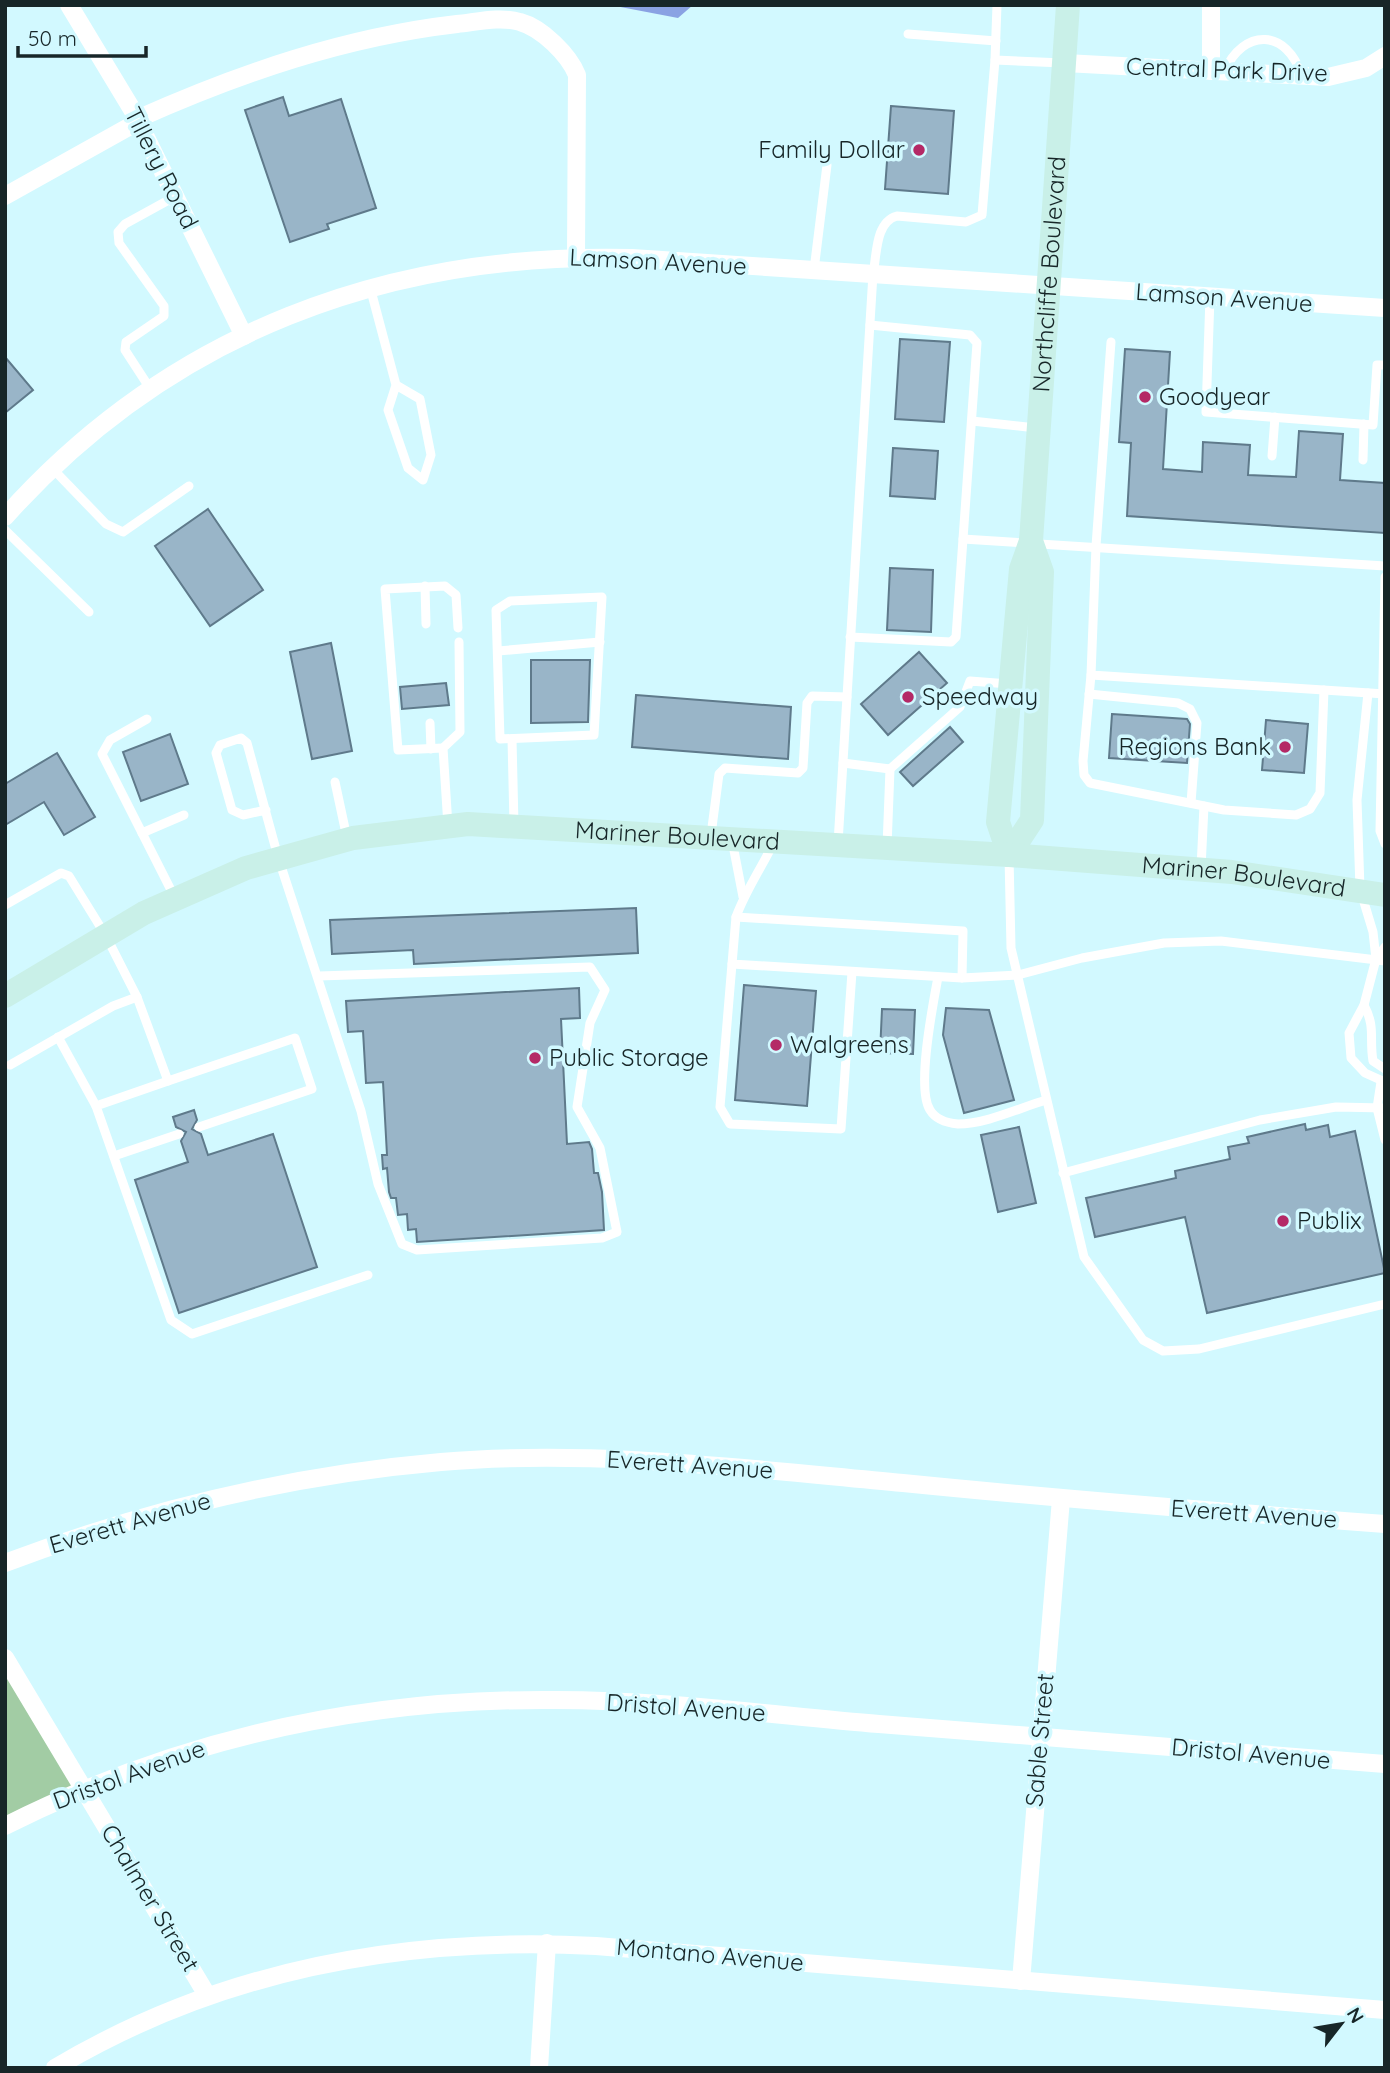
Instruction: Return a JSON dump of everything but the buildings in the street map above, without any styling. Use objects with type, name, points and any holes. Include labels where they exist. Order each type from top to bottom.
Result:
[{"type":"main road","name":"Northcliffe Boulevard","points":[[1009,855],[998,822],[1021,569],[1031,541],[1068,5]]},
{"type":"main road","name":"Northcliffe Boulevard","points":[[1009,855],[1032,820],[1042,572],[1031,541]]},
{"type":"main road","name":"Mariner Boulevard","points":[[5,996],[175,898],[278,857],[347,839],[448,826],[514,825],[1009,855],[1201,870],[1385,895]]},
{"type":"street","name":"Tillery Road","points":[[69,5],[138,119],[244,336]]},
{"type":"street","points":[[1211,5],[1217,72]]},
{"type":"street","points":[[5,197],[134,124],[138,119],[202,90],[316,52],[445,26],[502,19],[531,26],[567,58],[577,75],[576,257]]},
{"type":"street","name":"Central Park Drive","points":[[1065,63],[1328,77],[1366,68],[1385,56]]},
{"type":"street","name":"Lamson Avenue","points":[[5,517],[52,468],[115,415],[150,390],[244,336],[294,313],[370,287],[455,267],[517,259],[576,257],[1385,308]]},
{"type":"street","name":"Everett Avenue","points":[[5,1563],[129,1520],[206,1500],[324,1477],[443,1462],[603,1458],[682,1462],[1061,1499],[1385,1524]]},
{"type":"street","name":"Sable Street","points":[[1021,1981],[1061,1499]]},
{"type":"street","name":"Chalmer Street","points":[[5,1658],[208,1995]]},
{"type":"street","name":"Dristol Avenue","points":[[5,1826],[85,1788],[206,1745],[283,1726],[374,1710],[487,1700],[630,1703],[1385,1764]]},
{"type":"street","points":[[539,2068],[547,1943]]},
{"type":"street","name":"Montano Avenue","points":[[55,2068],[148,2019],[208,1995],[267,1976],[376,1954],[444,1946],[547,1943],[1385,2010]]},
{"type":"lane","points":[[838,845],[873,274],[882,227],[887,219],[897,216],[966,222],[982,215],[998,5]]},
{"type":"lane","points":[[908,34],[996,41]]},
{"type":"lane","points":[[1217,72],[1246,43],[1265,39],[1283,45],[1297,58],[1302,76]]},
{"type":"lane","points":[[995,60],[1065,63]]},
{"type":"lane","points":[[814,270],[827,165]]},
{"type":"lane","points":[[150,390],[125,350],[126,342],[163,316],[164,306],[119,243],[118,232],[125,225],[176,196]]},
{"type":"lane","points":[[370,287],[396,384],[388,410],[408,468],[423,480],[431,455],[420,399],[396,384]]},
{"type":"lane","points":[[1210,297],[1206,412],[1373,425],[1377,365],[1385,365]]},
{"type":"lane","points":[[850,637],[951,642],[956,637],[977,343],[970,335],[870,325]]},
{"type":"lane","points":[[1111,342],[1096,546],[1084,775],[1090,783],[1205,806],[1296,815],[1310,809],[1320,793],[1324,690]]},
{"type":"lane","points":[[1272,456],[1275,417]]},
{"type":"lane","points":[[972,421],[1039,428]]},
{"type":"lane","points":[[1363,460],[1364,424]]},
{"type":"lane","points":[[52,468],[106,524],[123,531],[190,486]]},
{"type":"lane","points":[[5,530],[89,612]]},
{"type":"lane","points":[[963,539],[1031,541],[1385,566]]},
{"type":"lane","points":[[1385,577],[1380,831],[1385,844]]},
{"type":"lane","points":[[425,586],[426,624]]},
{"type":"lane","points":[[458,628],[458,605],[451,589],[445,586],[385,589],[398,750],[443,748],[460,732],[459,642]]},
{"type":"lane","points":[[602,597],[600,642],[594,735],[500,739],[496,610],[510,601],[602,597]]},
{"type":"lane","points":[[498,651],[600,642]]},
{"type":"lane","points":[[1091,675],[1384,694]]},
{"type":"lane","points":[[887,848],[890,769],[960,707],[970,681],[1011,684]]},
{"type":"lane","points":[[1368,693],[1357,800],[1360,890],[1380,960]]},
{"type":"lane","points":[[1089,694],[1178,703],[1191,709],[1197,723],[1191,803]]},
{"type":"lane","points":[[743,897],[721,838],[719,774],[725,768],[798,773],[803,768],[807,702],[813,696],[847,697]]},
{"type":"lane","points":[[147,719],[110,740],[102,754],[175,898]]},
{"type":"lane","points":[[430,723],[431,749]]},
{"type":"lane","points":[[266,810],[243,815],[232,810],[216,753],[220,745],[241,738],[247,743],[266,810],[278,857],[361,1111],[378,1184],[402,1244],[417,1250],[602,1238],[617,1231],[600,1148],[577,1107],[590,1023],[604,990],[590,967],[318,976]]},
{"type":"lane","points":[[512,739],[514,825]]},
{"type":"lane","points":[[1364,746],[1383,748]]},
{"type":"lane","points":[[443,748],[448,826]]},
{"type":"lane","points":[[843,763],[890,769]]},
{"type":"lane","points":[[335,782],[347,839]]},
{"type":"lane","points":[[1201,870],[1205,806]]},
{"type":"lane","points":[[142,834],[184,815]]},
{"type":"lane","points":[[775,841],[743,897],[736,917],[720,1107],[730,1124],[841,1129],[852,971]]},
{"type":"lane","points":[[1009,855],[1007,891],[1011,948],[1084,1257],[1143,1340],[1163,1351],[1199,1349],[1385,1304]]},
{"type":"lane","points":[[5,905],[61,873],[69,876],[106,936],[137,997],[168,1081]]},
{"type":"lane","points":[[736,917],[963,931],[962,978]]},
{"type":"lane","points":[[732,964],[962,978],[1018,975],[1164,943],[1221,941],[1380,960]]},
{"type":"lane","points":[[1385,947],[1363,1005],[1349,1032],[1351,1058],[1364,1073],[1383,1082],[1381,1108],[1385,1140]]},
{"type":"lane","points":[[938,977],[928,1036],[925,1089],[928,1108],[932,1114],[948,1122],[968,1123],[1046,1100]]},
{"type":"lane","points":[[10,1065],[113,1006],[137,997]]},
{"type":"lane","points":[[1363,1005],[1373,1022],[1373,1061],[1385,1069]]},
{"type":"lane","points":[[58,1037],[96,1106],[171,1320],[192,1334],[368,1275]]},
{"type":"lane","points":[[96,1106],[295,1038],[312,1089],[199,1127]]},
{"type":"lane","points":[[1063,1174],[1260,1120],[1336,1107],[1381,1108]]},
{"type":"lane","points":[[114,1156],[178,1134]]},
{"type":"green space","points":[[5,1667],[82,1791],[5,1832]]},
{"type":"water","points":[[610,5],[693,5],[678,18]]},
{"type":"place","name":"Family Dollar","points":[[919,150]]},
{"type":"place","name":"Goodyear","points":[[1145,397]]},
{"type":"place","name":"Speedway","points":[[908,697]]},
{"type":"place","name":"Regions Bank","points":[[1285,747]]},
{"type":"place","name":"Walgreens","points":[[776,1045]]},
{"type":"place","name":"Public Storage","points":[[535,1058]]},
{"type":"place","name":"Publix","points":[[1283,1221]]}]
